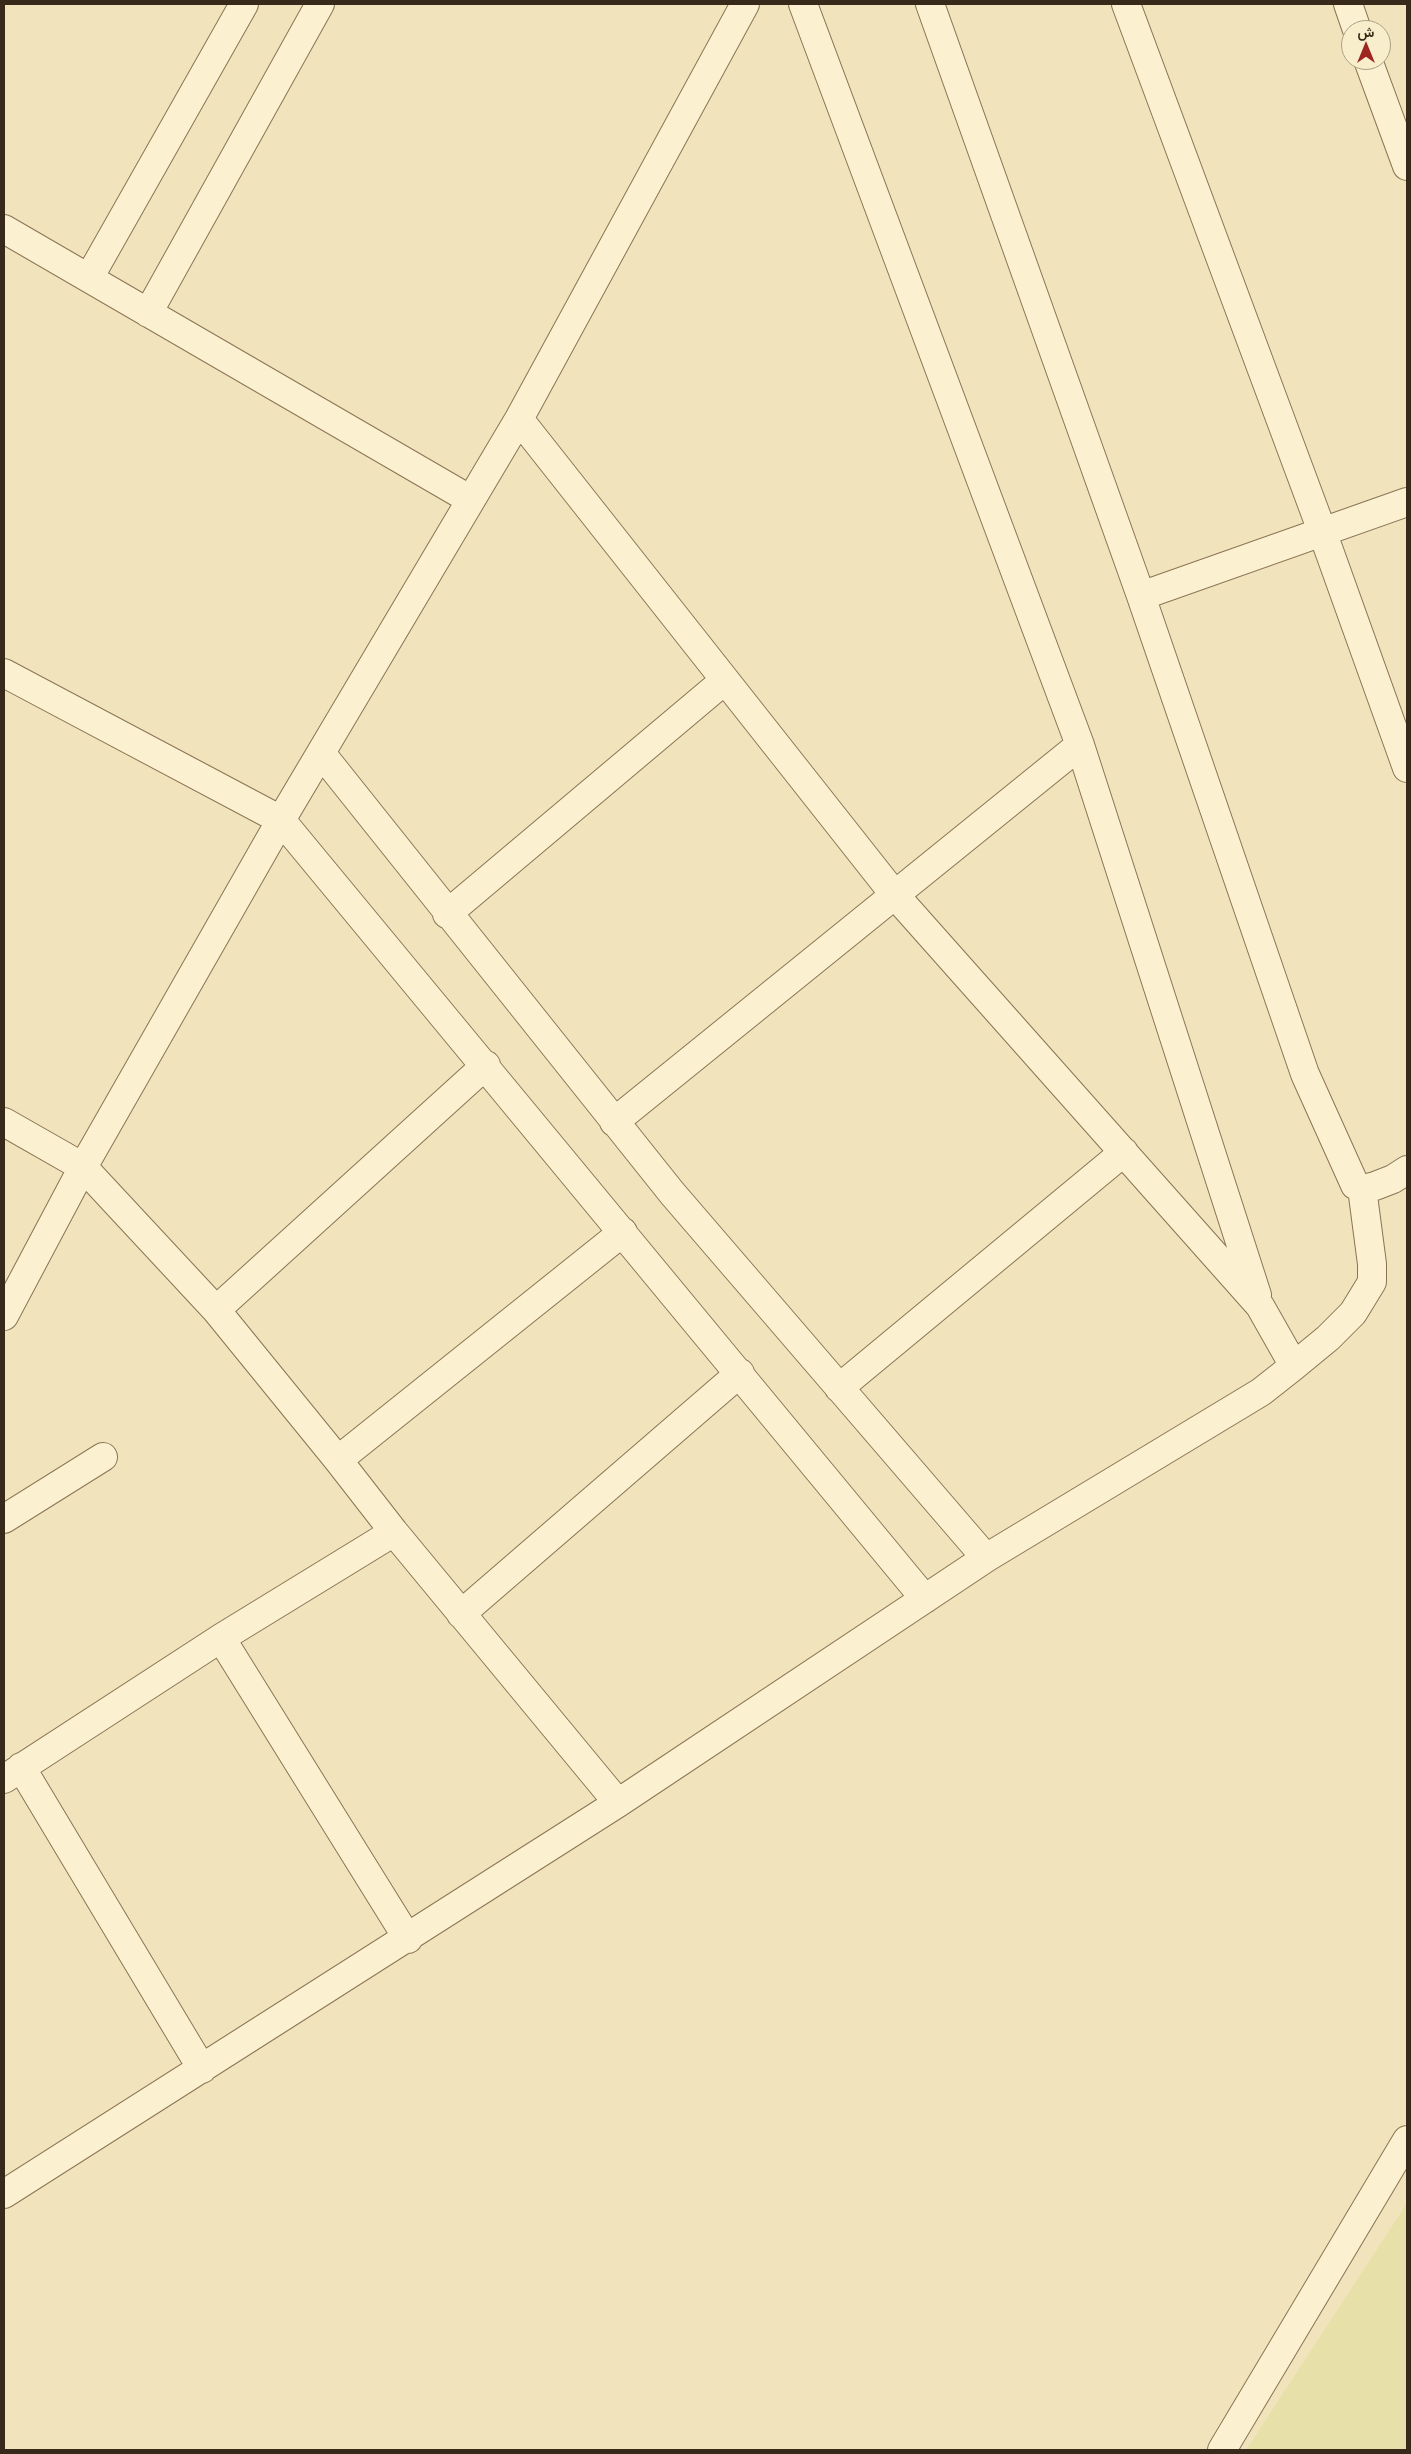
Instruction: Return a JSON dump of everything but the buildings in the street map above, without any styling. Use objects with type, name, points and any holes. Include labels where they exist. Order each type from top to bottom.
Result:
[{"type":"street","points":[[89,278],[244,4]]},
{"type":"street","points":[[148,313],[320,4]]},
{"type":"street","points":[[4,1316],[84,1167],[281,820],[519,419],[746,4]]},
{"type":"street","points":[[802,4],[1080,745],[1260,1306],[1294,1366]]},
{"type":"street","points":[[930,4],[1141,596],[1305,1074],[1352,1182],[1362,1188],[1382,1184],[1407,1170]]},
{"type":"street","points":[[1126,4],[1322,531],[1407,768]]},
{"type":"street","points":[[1348,4],[1354,20]]},
{"type":"street","points":[[1372,70],[1407,166]]},
{"type":"street","points":[[4,229],[471,500]]},
{"type":"street","points":[[519,419],[894,894],[1260,1306]]},
{"type":"street","points":[[1141,596],[1407,502]]},
{"type":"street","points":[[4,672],[281,820],[925,1599]]},
{"type":"street","points":[[447,914],[726,680]]},
{"type":"street","points":[[614,1122],[1080,745]]},
{"type":"street","points":[[321,753],[447,914],[672,1193],[986,1558]]},
{"type":"street","points":[[216,1310],[486,1066]]},
{"type":"street","points":[[4,1122],[84,1167],[216,1310],[394,1532],[618,1803]]},
{"type":"street","points":[[839,1388],[1124,1152]]},
{"type":"street","points":[[6,2188],[202,2069],[408,1939],[618,1803],[986,1558],[1262,1392],[1328,1338],[1353,1313],[1372,1282],[1372,1264],[1362,1188]]},
{"type":"street","points":[[338,1460],[623,1232]]},
{"type":"street","points":[[461,1614],[740,1374]]},
{"type":"street","points":[[4,1518],[103,1457]]},
{"type":"street","points":[[202,2069],[13,1773],[220,1638],[394,1532]]},
{"type":"street","points":[[220,1638],[408,1939]]},
{"type":"street","points":[[1222,2450],[1407,2140]]},
{"type":"shaded area","points":[[1407,2203],[1407,2450],[1246,2450]]}]
